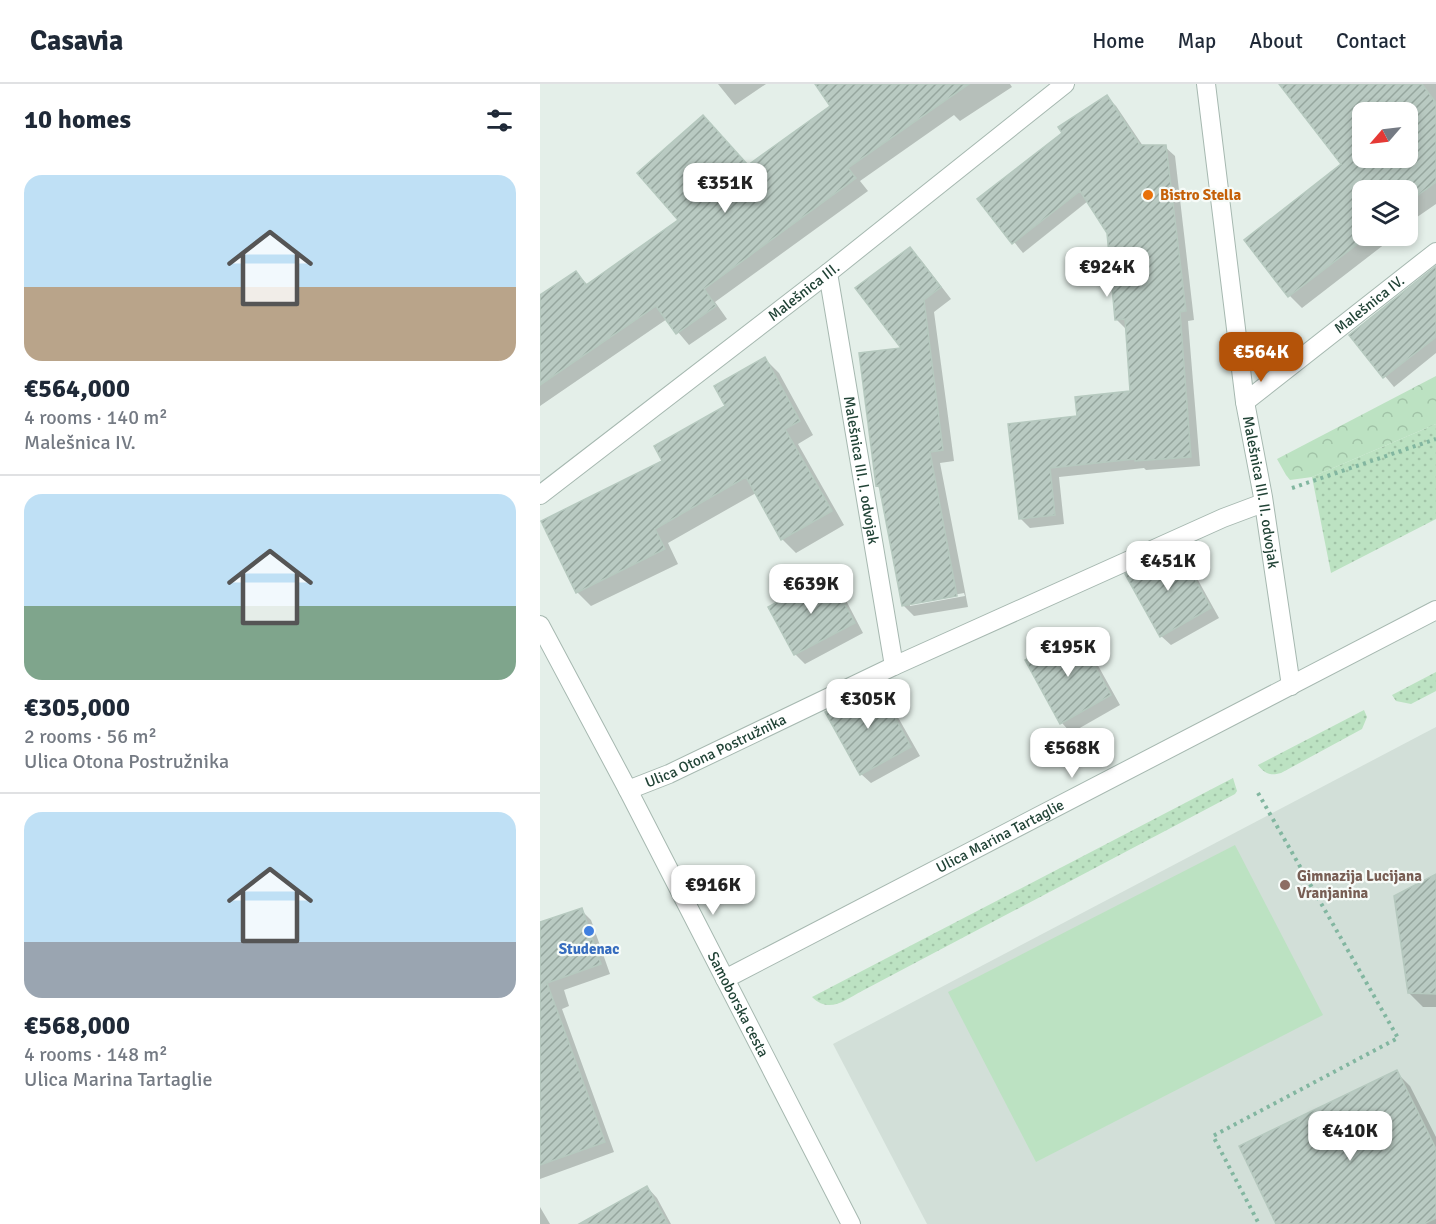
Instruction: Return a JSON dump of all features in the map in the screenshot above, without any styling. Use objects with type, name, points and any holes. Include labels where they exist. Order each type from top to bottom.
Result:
[{"type":"street","name":"Malešnica III.","points":[[540,495],[828,273],[1065,84]]},
{"type":"street","name":"Malešnica III. II. odvojak","points":[[1206,84],[1245,402],[1263,500],[1291,686]]},
{"type":"street","name":"Malešnica IV.","points":[[1245,402],[1436,252]]},
{"type":"street","name":"Malešnica III. I. odvojak","points":[[828,273],[894,666]]},
{"type":"street","name":"Ulica Otona Postružnika","points":[[628,790],[669,774],[894,666],[1263,500]]},
{"type":"street","name":"Ulica Marina Tartaglie","points":[[725,979],[1436,610]]},
{"type":"street","name":"Samoborska cesta","points":[[540,625],[628,790],[851,1224]]},
{"type":"path","points":[[1263,500],[1436,439]]},
{"type":"path","points":[[1258,793],[1398,1038],[1213,1136],[1259,1224]]},
{"type":"shaded area","name":"Gimnazija Lucijana Vranjanina","points":[[1436,727],[1436,1224],[927,1224],[833,1044]]},
{"type":"green space","points":[[1436,376],[1436,424],[1312,477],[1290,480],[1286,475],[1277,459]]},
{"type":"green space","points":[[1436,424],[1436,519],[1331,573],[1312,477]]},
{"type":"green space","points":[[1436,672],[1436,691],[1411,704],[1396,701],[1392,695]]},
{"type":"green space","points":[[1364,710],[1367,717],[1362,729],[1281,773],[1268,774],[1258,765]]},
{"type":"green space","points":[[1233,778],[1237,791],[1235,794],[849,998],[837,1004],[825,1005],[812,997]]},
{"type":"green space","points":[[1235,845],[1323,1015],[1036,1162],[948,992]]},
{"type":"building","points":[[815,84],[969,84],[848,168],[856,178],[704,289],[716,306],[676,334],[656,306],[540,385],[540,295],[576,271],[586,285],[678,220],[637,173],[703,115],[748,165],[830,106]]},
{"type":"building","points":[[1279,84],[1422,84],[1436,103],[1436,182],[1418,195],[1418,180],[1352,180],[1352,246],[1355,246],[1288,297],[1244,240],[1341,164]]},
{"type":"building","points":[[1107,95],[1140,145],[1166,145],[1186,311],[1180,312],[1191,457],[1135,461],[1135,459],[1050,468],[1055,515],[1019,519],[1008,424],[1077,416],[1075,397],[1130,391],[1125,319],[1115,320],[1107,233],[1080,191],[1012,244],[977,199],[1062,133],[1058,127]]},
{"type":"building","points":[[910,247],[941,287],[924,300],[943,450],[930,452],[957,596],[902,606],[879,485],[876,486],[859,353],[901,348],[855,288]]},
{"type":"building","points":[[1436,266],[1436,337],[1383,378],[1349,335]]},
{"type":"building","points":[[765,357],[800,421],[785,429],[832,511],[781,540],[746,477],[655,529],[665,549],[576,593],[541,521],[662,461],[654,446],[725,406],[714,386]]},
{"type":"building","points":[[1179,550],[1211,608],[1160,637],[1125,574]]},
{"type":"building","points":[[828,574],[855,623],[794,655],[768,607]]},
{"type":"building","points":[[1076,632],[1111,695],[1060,724],[1025,660]]},
{"type":"building","points":[[878,686],[911,747],[860,775],[825,712]]},
{"type":"building","points":[[1436,874],[1436,994],[1408,993],[1394,896]]},
{"type":"building","points":[[582,908],[601,964],[547,983],[605,1142],[540,1165],[540,922]]},
{"type":"building","points":[[1397,1070],[1436,1149],[1436,1218],[1424,1224],[1276,1224],[1239,1146]]},
{"type":"building","points":[[647,1186],[668,1224],[579,1224]]},
{"type":"place","name":"Bistro Stella","points":[[1148,195]]},
{"type":"place","name":"Gimnazija Lucijana Vranjanina","points":[[1285,885]]},
{"type":"place","name":"Studenac","points":[[589,931]]}]
